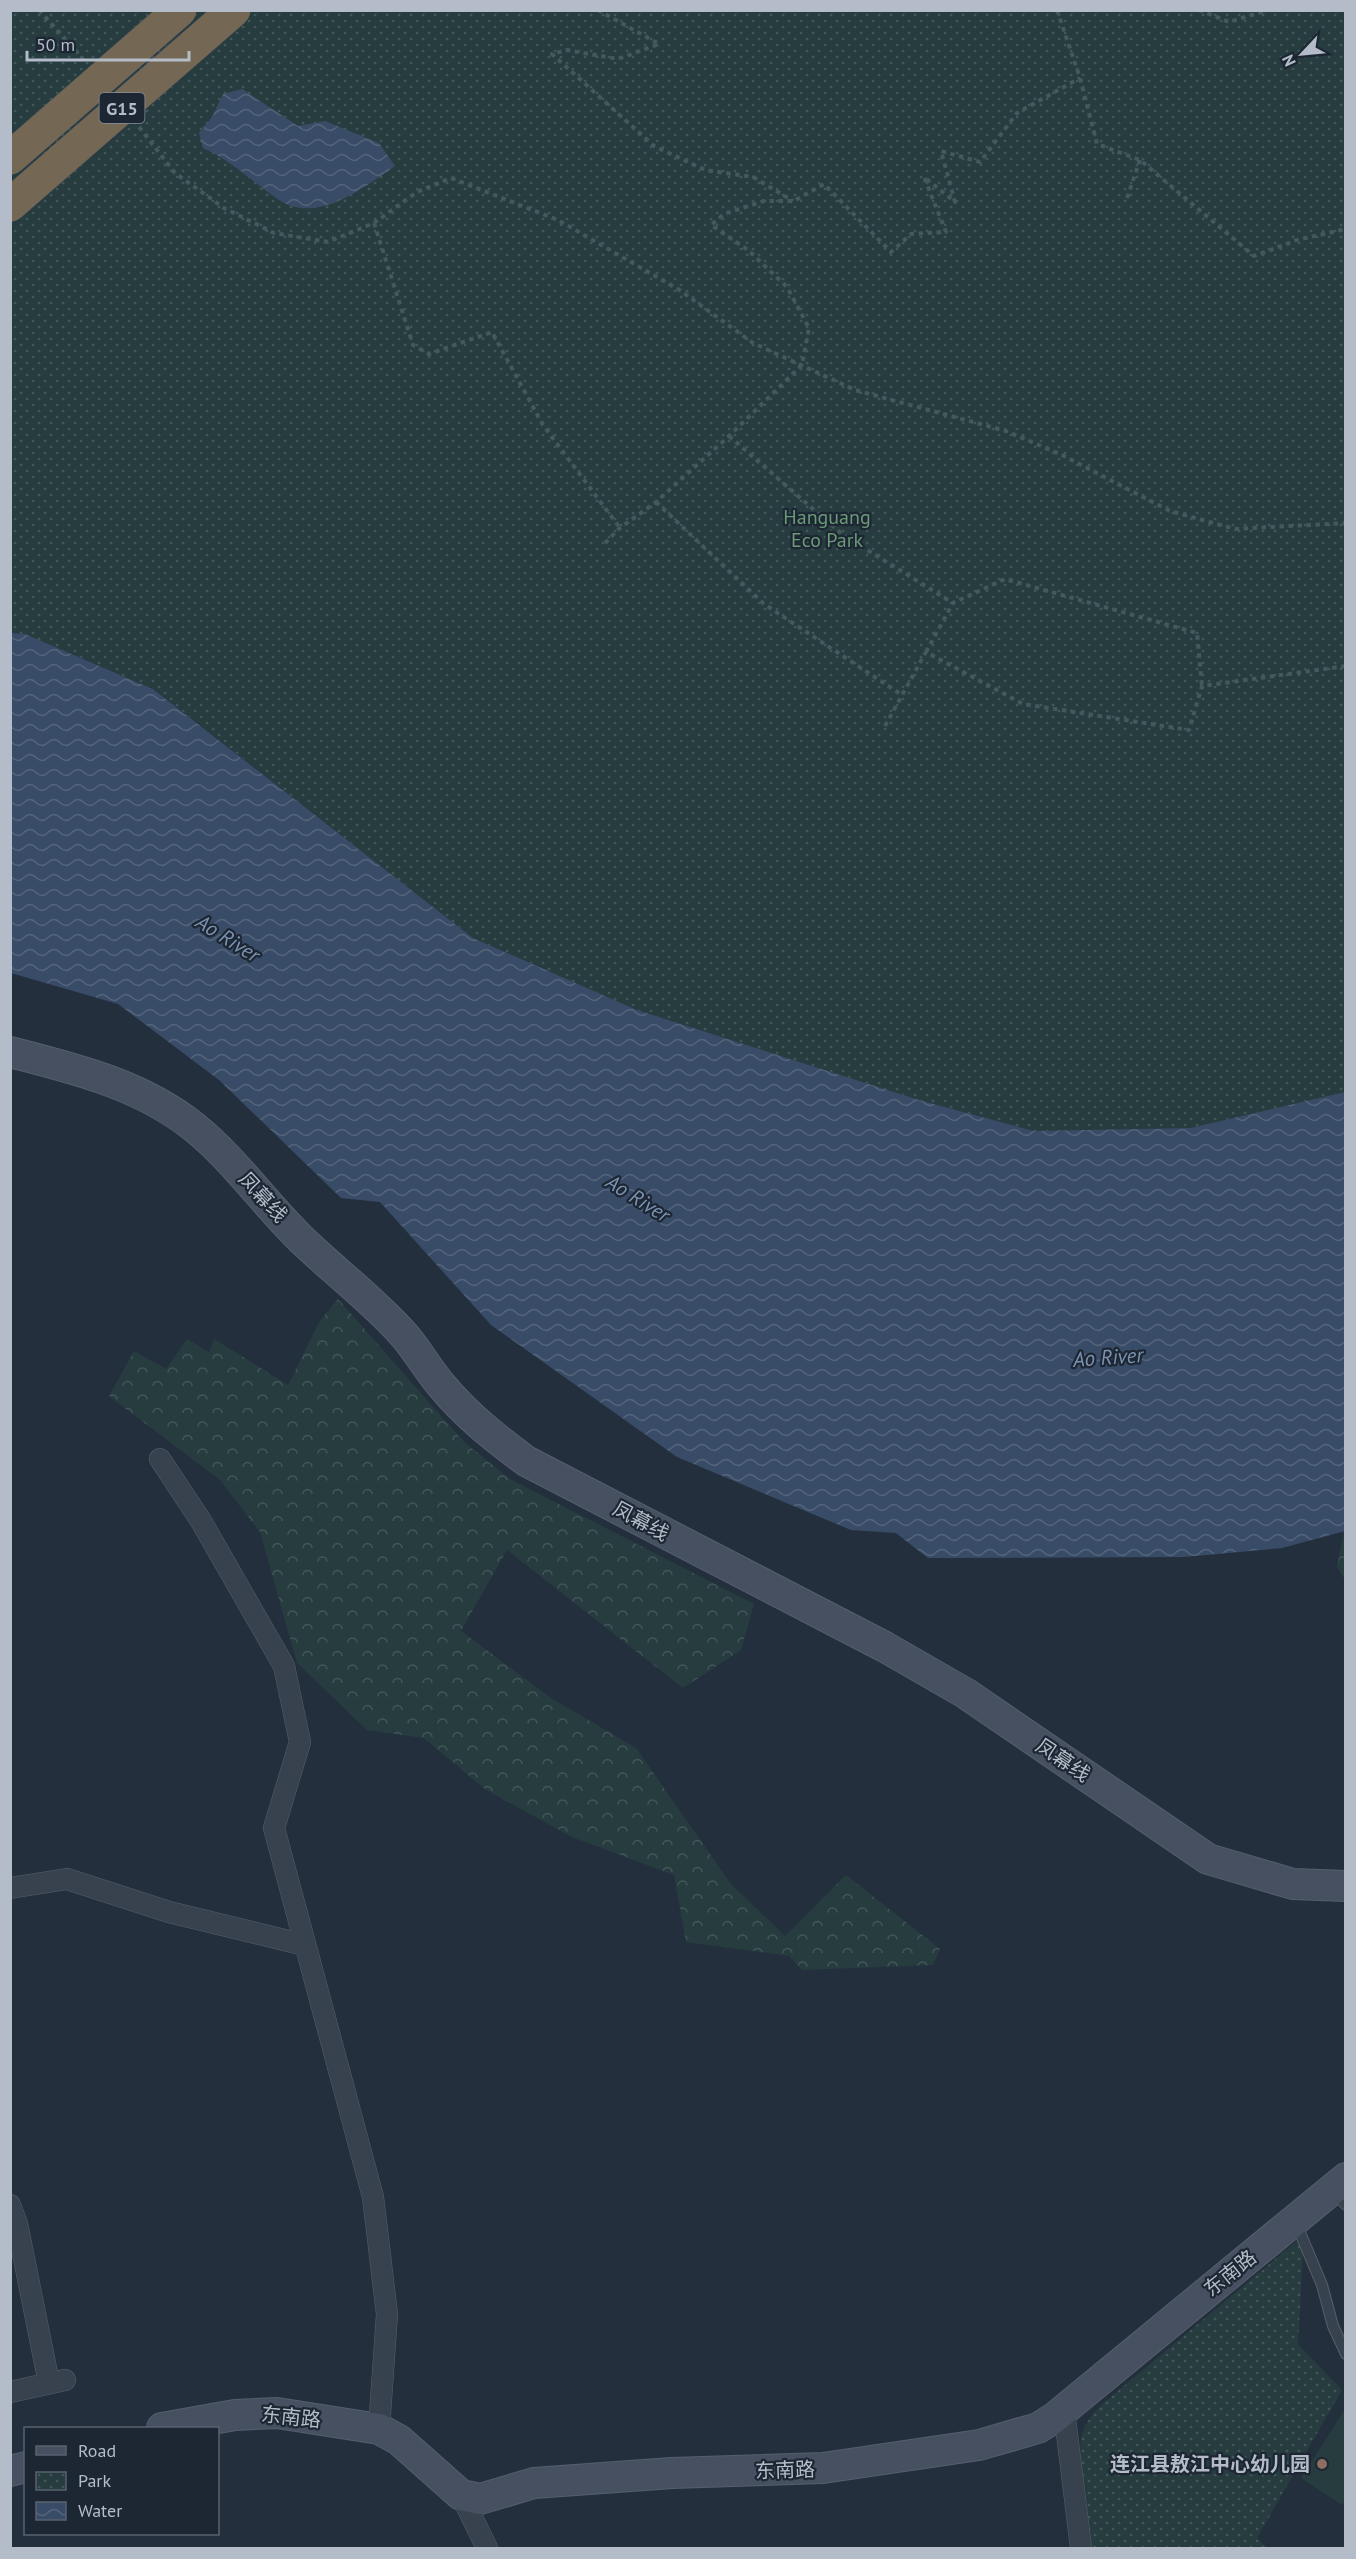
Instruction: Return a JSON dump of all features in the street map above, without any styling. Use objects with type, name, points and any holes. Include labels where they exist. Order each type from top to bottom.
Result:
[{"type":"highway","name":"G15","points":[[10,158],[180,10]]},
{"type":"highway","name":"G15","points":[[10,205],[234,10]]},
{"type":"main road","name":"凤幕线","points":[[10,1052],[92,1073],[140,1093],[194,1127],[244,1176],[301,1239],[364,1293],[405,1336],[441,1385],[481,1428],[526,1461],[885,1647],[965,1693],[1208,1859],[1293,1884],[1346,1886]]},
{"type":"main road","name":"东南路","points":[[168,2427],[235,2415],[277,2413],[379,2429],[399,2440],[462,2495],[480,2499],[534,2483],[672,2473],[823,2468],[979,2445],[1038,2428],[1064,2410],[1294,2220],[1341,2191]]},
{"type":"street","points":[[160,1460],[201,1521],[284,1666],[300,1742],[274,1828],[374,2197],[387,2314],[379,2429]]},
{"type":"street","points":[[10,1888],[67,1879],[169,1912],[305,1945]]},
{"type":"street","points":[[10,2392],[57,2381],[13,2218]]},
{"type":"street","points":[[1064,2410],[1081,2548]]},
{"type":"street","points":[[462,2495],[487,2548]]},
{"type":"lane","points":[[1294,2220],[1322,2285],[1333,2325],[1346,2354]]},
{"type":"path","points":[[39,10],[90,67]]},
{"type":"path","points":[[598,10],[659,45],[618,59],[567,50],[552,54],[654,146],[705,170],[753,177],[794,201]]},
{"type":"path","points":[[1057,10],[1080,78],[1097,144],[1140,160],[1254,256],[1297,240],[1346,229]]},
{"type":"path","points":[[1199,10],[1229,22],[1268,10]]},
{"type":"path","points":[[604,543],[620,528],[656,502],[729,436],[802,365],[808,328],[787,287],[748,250],[711,225],[724,214],[764,201],[794,201],[824,184],[891,252],[911,234],[946,232],[924,177],[955,202],[941,151],[980,162],[1017,113],[1080,78]]},
{"type":"path","points":[[133,119],[175,173],[224,208],[274,233],[328,242],[374,223],[417,192],[451,178],[558,220],[681,291],[753,343],[855,390],[1006,431],[1062,455],[1170,511],[1235,529],[1346,524]]},
{"type":"path","points":[[1127,198],[1140,160]]},
{"type":"path","points":[[374,223],[412,345],[429,354],[492,332],[543,425],[620,528]]},
{"type":"path","points":[[729,436],[843,535],[953,603]]},
{"type":"path","points":[[656,502],[764,604],[902,695]]},
{"type":"path","points":[[885,726],[953,603],[1005,579],[1197,633],[1202,686],[1189,730],[1023,704],[926,652]]},
{"type":"path","points":[[1202,686],[1346,666]]},
{"type":"green space","name":"Hanguang Eco Park","points":[[11,11],[1345,11],[1345,1092],[1190,1128],[1034,1131],[919,1100],[637,1010],[473,938],[154,689],[25,634],[11,633]]},
{"type":"green space","points":[[338,1299],[464,1442],[510,1479],[754,1604],[741,1650],[683,1688],[507,1550],[461,1631],[551,1698],[636,1748],[731,1884],[785,1936],[846,1875],[940,1949],[933,1965],[802,1970],[789,1956],[686,1942],[674,1875],[572,1837],[486,1790],[424,1738],[367,1730],[297,1663],[260,1532],[220,1480],[109,1396],[134,1351],[166,1369],[187,1339],[209,1352],[214,1339],[288,1385],[319,1322]]},
{"type":"green space","points":[[1345,1531],[1345,1580],[1337,1567]]},
{"type":"green space","points":[[1297,2241],[1303,2251],[1298,2344],[1342,2390],[1257,2538],[1267,2548],[1092,2548],[1080,2459],[1082,2434],[1089,2419],[1100,2406]]},
{"type":"green space","points":[[1345,2409],[1346,2499],[1342,2505],[1301,2478]]},
{"type":"water","points":[[242,89],[298,126],[325,121],[379,143],[395,166],[355,193],[325,206],[294,207],[279,200],[233,165],[203,148],[199,133],[212,117],[223,94]]},
{"type":"water","name":"Ao River","points":[[11,633],[25,634],[153,689],[473,938],[637,1010],[919,1100],[1034,1131],[1190,1128],[1345,1092],[1345,1531],[1282,1548],[1184,1557],[928,1558],[896,1533],[851,1530],[677,1457],[491,1325],[380,1202],[341,1198],[219,1080],[118,1004],[11,973]]},
{"type":"place","name":"连江县敖江中心幼儿园","points":[[1322,2464]]}]
